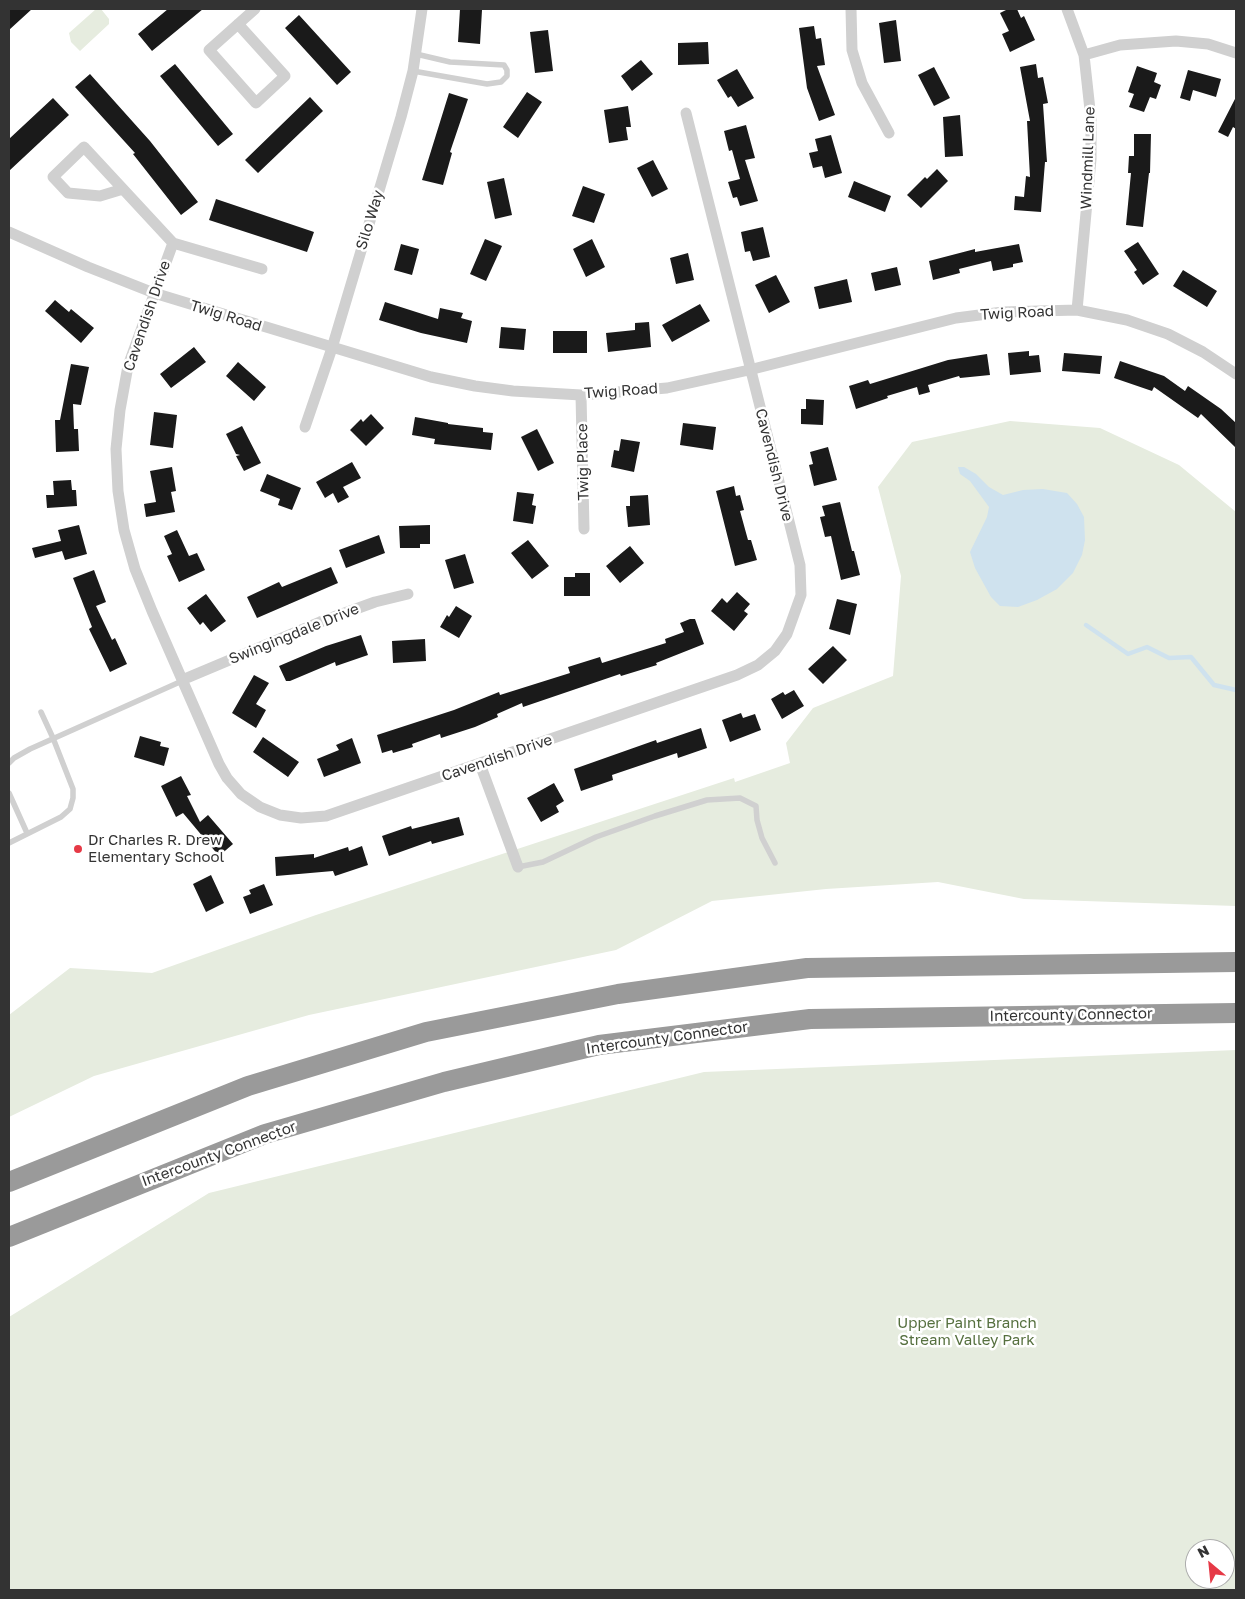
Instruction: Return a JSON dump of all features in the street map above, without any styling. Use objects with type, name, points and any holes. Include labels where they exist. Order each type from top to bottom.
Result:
[{"type":"highway","points":[[9,1182],[258,1083],[426,1032],[618,994],[807,968],[1236,962]]},
{"type":"highway","name":"Intercounty Connector","points":[[9,1236],[265,1134],[444,1082],[599,1045],[810,1019],[1236,1013]]},
{"type":"street","points":[[238,24],[285,76],[256,103],[209,50],[238,24],[255,9]]},
{"type":"street","name":"Silo Way","points":[[305,427],[332,348],[401,117],[413,71],[422,9]]},
{"type":"street","points":[[851,9],[852,50],[862,83],[889,133]]},
{"type":"street","name":"Windmill Lane","points":[[1067,9],[1084,54],[1091,119],[1090,159],[1077,310]]},
{"type":"street","points":[[1084,54],[1120,45],[1176,41],[1208,44],[1236,53]]},
{"type":"street","name":"Cavendish Drive","points":[[174,243],[128,366],[123,392],[116,449],[118,491],[124,530],[135,569],[182,680],[228,778],[241,794],[260,807],[280,815],[301,818],[326,816],[737,675],[758,665],[774,651],[787,634],[801,595],[800,565],[749,370],[686,113]]},
{"type":"street","name":"Cavendish Drive","points":[[123,189],[100,196],[68,193],[52,177],[84,147],[174,243],[262,269]]},
{"type":"street","name":"Twig Road","points":[[9,232],[88,267],[154,293],[431,377],[513,391],[581,395],[666,388],[749,370],[956,318],[1003,312],[1077,310],[1127,320],[1168,334],[1203,352],[1236,374]]},
{"type":"street","name":"Twig Place","points":[[581,395],[584,528]]},
{"type":"street","name":"Swingingdale Drive","points":[[182,680],[320,622],[375,602],[408,594]]},
{"type":"street","points":[[480,764],[518,867]]},
{"type":"lane","points":[[413,71],[487,84],[501,82],[507,76],[507,70],[504,65],[450,62],[416,54]]},
{"type":"lane","points":[[9,763],[22,753],[53,738],[182,680]]},
{"type":"lane","points":[[9,844],[47,824],[70,809],[73,798],[73,789],[41,712]]},
{"type":"lane","points":[[9,794],[27,833]]},
{"type":"lane","points":[[518,867],[543,862],[596,837],[654,816],[707,800],[740,798],[756,806],[757,820],[762,838],[775,863]]},
{"type":"green space","points":[[96,9],[101,9],[109,19],[109,24],[80,51],[71,42],[69,33]]},
{"type":"green space","points":[[1010,421],[1100,428],[1179,465],[1236,512],[1236,906],[1024,899],[938,882],[826,889],[712,901],[616,950],[309,1015],[94,1076],[9,1117],[9,1015],[70,968],[152,973],[316,915],[734,778],[735,782],[790,763],[786,743],[813,708],[893,676],[901,576],[878,487],[912,442]]},
{"type":"green space","name":"Upper Paint Branch Stream Valley Park","points":[[1236,1050],[1236,1590],[9,1590],[9,1317],[209,1193],[704,1072]]},
{"type":"water","points":[[958,467],[964,467],[976,474],[989,487],[1003,495],[1023,490],[1043,489],[1067,493],[1077,504],[1084,517],[1085,540],[1082,555],[1073,573],[1057,589],[1037,600],[1018,607],[1000,606],[991,597],[975,568],[970,552],[987,517],[989,507],[970,481],[960,474]]},
{"type":"building","points":[[9,9],[32,9],[9,30]]},
{"type":"building","points":[[168,9],[203,9],[152,51],[138,34]]},
{"type":"building","points":[[460,9],[482,10],[480,44],[458,42]]},
{"type":"building","points":[[1008,9],[1017,9],[1021,18],[1024,16],[1035,40],[1010,52],[1002,34],[1009,31],[1000,13]]},
{"type":"building","points":[[299,15],[351,72],[337,85],[285,28]]},
{"type":"building","points":[[896,20],[901,61],[884,63],[879,23]]},
{"type":"building","points":[[814,26],[816,39],[821,38],[825,65],[817,66],[835,115],[819,121],[807,88],[799,28]]},
{"type":"building","points":[[548,30],[553,71],[535,73],[530,32]]},
{"type":"building","points":[[708,42],[709,64],[678,65],[678,43]]},
{"type":"building","points":[[641,60],[653,74],[632,91],[621,76]]},
{"type":"building","points":[[175,64],[233,134],[218,146],[160,76]]},
{"type":"building","points":[[1036,64],[1038,78],[1043,77],[1048,103],[1043,104],[1047,162],[1045,162],[1041,212],[1014,210],[1015,196],[1024,197],[1026,176],[1030,177],[1027,121],[1030,121],[1020,67]]},
{"type":"building","points":[[1137,66],[1157,73],[1154,82],[1161,85],[1156,99],[1150,97],[1144,112],[1129,107],[1134,94],[1128,92]]},
{"type":"building","points":[[934,67],[950,98],[934,106],[918,75]]},
{"type":"building","points":[[737,69],[754,98],[738,107],[731,96],[728,98],[717,80]]},
{"type":"building","points":[[1188,70],[1221,79],[1216,97],[1193,90],[1190,101],[1180,98]]},
{"type":"building","points":[[90,74],[150,141],[198,202],[181,215],[133,154],[135,153],[75,87]]},
{"type":"building","points":[[527,92],[542,102],[518,138],[503,127]]},
{"type":"building","points":[[449,93],[468,99],[450,152],[452,153],[443,185],[422,180]]},
{"type":"building","points":[[310,97],[323,111],[258,173],[245,160]]},
{"type":"building","points":[[1236,97],[1236,129],[1233,127],[1228,137],[1218,132]]},
{"type":"building","points":[[53,98],[69,115],[9,171],[9,139]]},
{"type":"building","points":[[628,106],[631,127],[626,127],[628,140],[609,143],[604,110]]},
{"type":"building","points":[[960,115],[963,156],[945,157],[943,117]]},
{"type":"building","points":[[746,125],[755,158],[745,160],[758,201],[740,206],[737,197],[733,198],[728,182],[740,179],[732,150],[729,151],[724,131]]},
{"type":"building","points":[[1134,134],[1151,134],[1150,173],[1143,227],[1126,225],[1131,173],[1128,173],[1129,156],[1134,156]]},
{"type":"building","points":[[831,135],[842,173],[825,178],[822,166],[813,168],[809,153],[818,151],[815,139]]},
{"type":"building","points":[[653,160],[668,189],[652,197],[637,168]]},
{"type":"building","points":[[937,169],[948,181],[921,208],[907,195],[925,177],[927,179]]},
{"type":"building","points":[[504,178],[512,215],[495,219],[487,182]]},
{"type":"building","points":[[854,181],[891,196],[885,212],[848,197]]},
{"type":"building","points":[[583,186],[605,194],[594,223],[572,216]]},
{"type":"building","points":[[216,199],[314,232],[307,252],[209,220]]},
{"type":"building","points":[[763,227],[770,257],[753,261],[750,251],[745,252],[741,232]]},
{"type":"building","points":[[485,239],[502,246],[486,281],[470,274]]},
{"type":"building","points":[[592,239],[605,267],[586,277],[573,249]]},
{"type":"building","points":[[1138,242],[1159,274],[1143,285],[1134,272],[1137,270],[1124,251]]},
{"type":"building","points":[[401,244],[419,249],[412,275],[394,270]]},
{"type":"building","points":[[1019,244],[1023,262],[1013,264],[1013,267],[993,271],[991,261],[959,269],[960,273],[933,280],[929,261],[975,249],[975,252]]},
{"type":"building","points":[[688,253],[694,280],[676,284],[670,258]]},
{"type":"building","points":[[897,267],[901,285],[875,291],[871,273]]},
{"type":"building","points":[[1183,270],[1217,291],[1207,307],[1173,286]]},
{"type":"building","points":[[776,275],[790,302],[769,313],[755,285]]},
{"type":"building","points":[[847,279],[852,302],[819,309],[814,287]]},
{"type":"building","points":[[55,300],[69,312],[71,309],[94,328],[81,343],[45,311]]},
{"type":"building","points":[[385,302],[438,319],[440,308],[463,313],[461,318],[472,321],[467,343],[421,333],[379,320]]},
{"type":"building","points":[[700,304],[710,321],[672,342],[662,325]]},
{"type":"building","points":[[649,322],[651,347],[608,352],[606,333],[635,330],[635,323]]},
{"type":"building","points":[[501,327],[526,329],[524,350],[499,348]]},
{"type":"building","points":[[553,331],[587,331],[587,353],[553,353]]},
{"type":"building","points":[[194,347],[206,362],[171,388],[160,374]]},
{"type":"building","points":[[1029,351],[1029,356],[1039,355],[1041,372],[1010,375],[1008,353]]},
{"type":"building","points":[[1064,353],[1102,356],[1100,374],[1062,371]]},
{"type":"building","points":[[987,354],[990,375],[960,378],[959,376],[928,385],[930,392],[919,395],[917,387],[887,396],[888,398],[856,409],[849,386],[868,380],[870,384],[948,360]]},
{"type":"building","points":[[1120,361],[1164,376],[1185,391],[1188,386],[1221,409],[1236,423],[1236,448],[1201,414],[1198,418],[1154,387],[1152,391],[1114,378]]},
{"type":"building","points":[[238,362],[266,387],[254,401],[226,376]]},
{"type":"building","points":[[71,364],[89,367],[81,405],[73,404],[74,429],[78,429],[79,451],[56,452],[55,420],[60,420]]},
{"type":"building","points":[[806,399],[824,400],[823,425],[801,424],[801,409],[806,409]]},
{"type":"building","points":[[154,412],[177,415],[173,448],[150,445]]},
{"type":"building","points":[[371,414],[384,428],[366,446],[350,430],[361,419],[363,422]]},
{"type":"building","points":[[415,417],[448,424],[483,428],[483,432],[493,433],[491,450],[434,444],[435,439],[412,435]]},
{"type":"building","points":[[683,423],[716,427],[713,450],[680,445]]},
{"type":"building","points":[[242,426],[261,463],[244,471],[236,456],[240,455],[236,454],[226,434]]},
{"type":"building","points":[[537,429],[554,463],[538,471],[521,437]]},
{"type":"building","points":[[621,439],[640,442],[634,472],[611,467],[614,450],[619,451]]},
{"type":"building","points":[[828,447],[837,480],[814,486],[809,465],[813,464],[810,452]]},
{"type":"building","points":[[352,462],[361,478],[343,487],[349,497],[338,503],[333,493],[325,498],[316,482]]},
{"type":"building","points":[[172,467],[176,491],[171,492],[175,512],[146,517],[144,504],[156,502],[150,471]]},
{"type":"building","points":[[267,474],[301,488],[292,510],[278,505],[280,499],[260,491]]},
{"type":"building","points":[[71,480],[72,490],[76,490],[77,506],[47,508],[46,495],[54,495],[53,481]]},
{"type":"building","points":[[734,486],[736,496],[740,495],[744,510],[740,511],[748,540],[751,540],[757,560],[735,566],[716,491]]},
{"type":"building","points":[[517,492],[534,494],[532,505],[536,506],[533,524],[513,521]]},
{"type":"building","points":[[648,495],[650,525],[628,527],[626,506],[630,506],[630,496]]},
{"type":"building","points":[[840,502],[860,575],[841,580],[831,536],[825,537],[820,517],[825,516],[822,506]]},
{"type":"building","points":[[79,525],[87,554],[65,560],[62,551],[35,558],[32,548],[61,541],[58,530]]},
{"type":"building","points":[[430,525],[430,544],[420,544],[420,548],[400,548],[399,526]]},
{"type":"building","points":[[177,530],[189,556],[197,553],[205,570],[179,582],[167,556],[172,554],[164,536]]},
{"type":"building","points":[[379,535],[385,553],[346,568],[339,550]]},
{"type":"building","points":[[528,540],[549,566],[532,579],[511,553]]},
{"type":"building","points":[[630,546],[644,563],[620,583],[606,566]]},
{"type":"building","points":[[465,554],[474,583],[454,589],[445,560]]},
{"type":"building","points":[[331,567],[338,583],[257,618],[247,597],[279,582],[282,587]]},
{"type":"building","points":[[94,570],[106,602],[96,606],[112,640],[115,638],[127,664],[110,672],[89,629],[92,627],[73,578]]},
{"type":"building","points":[[575,573],[590,573],[590,596],[564,596],[564,577],[575,577]]},
{"type":"building","points":[[737,592],[750,604],[744,611],[748,614],[734,631],[711,611],[722,598],[727,603]]},
{"type":"building","points":[[206,594],[226,621],[211,632],[203,622],[200,625],[187,608]]},
{"type":"building","points":[[837,599],[857,604],[850,635],[829,629]]},
{"type":"building","points":[[456,606],[472,616],[459,638],[440,627],[447,615],[449,617]]},
{"type":"building","points":[[695,619],[704,644],[656,663],[657,665],[621,676],[620,674],[523,707],[522,703],[497,714],[498,717],[475,727],[441,738],[440,734],[412,744],[413,747],[393,753],[392,750],[382,753],[377,735],[454,710],[499,692],[500,695],[570,673],[568,667],[600,657],[602,663],[666,643],[665,639],[684,632],[680,623]]},
{"type":"building","points":[[361,635],[368,655],[336,666],[335,662],[286,681],[279,666],[326,646]]},
{"type":"building","points":[[425,639],[426,661],[393,663],[392,641]]},
{"type":"building","points":[[833,646],[847,660],[823,684],[808,669]]},
{"type":"building","points":[[254,675],[269,683],[256,704],[266,710],[256,728],[232,713]]},
{"type":"building","points":[[794,690],[804,706],[782,719],[771,699],[783,692],[785,695]]},
{"type":"building","points":[[741,713],[743,718],[755,714],[761,730],[730,742],[722,720]]},
{"type":"building","points":[[701,728],[707,748],[678,758],[677,753],[612,775],[613,780],[581,791],[574,769],[656,740],[657,743]]},
{"type":"building","points":[[140,736],[161,742],[160,746],[169,748],[164,766],[134,757]]},
{"type":"building","points":[[263,737],[299,762],[288,777],[253,752]]},
{"type":"building","points":[[352,738],[361,763],[324,777],[317,759],[339,750],[336,745]]},
{"type":"building","points":[[181,776],[191,795],[187,796],[200,822],[208,815],[233,844],[219,856],[183,813],[176,817],[161,786]]},
{"type":"building","points":[[554,783],[564,801],[556,806],[559,812],[541,822],[527,798]]},
{"type":"building","points":[[459,817],[464,835],[432,844],[431,841],[389,856],[382,836],[411,826],[412,829]]},
{"type":"building","points":[[362,846],[368,865],[335,876],[333,871],[276,876],[275,857],[314,854],[314,858],[348,847],[349,851]]},
{"type":"building","points":[[211,875],[224,903],[206,912],[193,884]]},
{"type":"building","points":[[264,884],[273,905],[250,914],[243,897],[251,894],[249,890]]},
{"type":"waterway","points":[[1086,625],[1128,654],[1147,647],[1169,658],[1191,657],[1214,685],[1236,690]]},
{"type":"place","name":"Dr Charles R. Drew Elementary School","points":[[78,849]]}]
